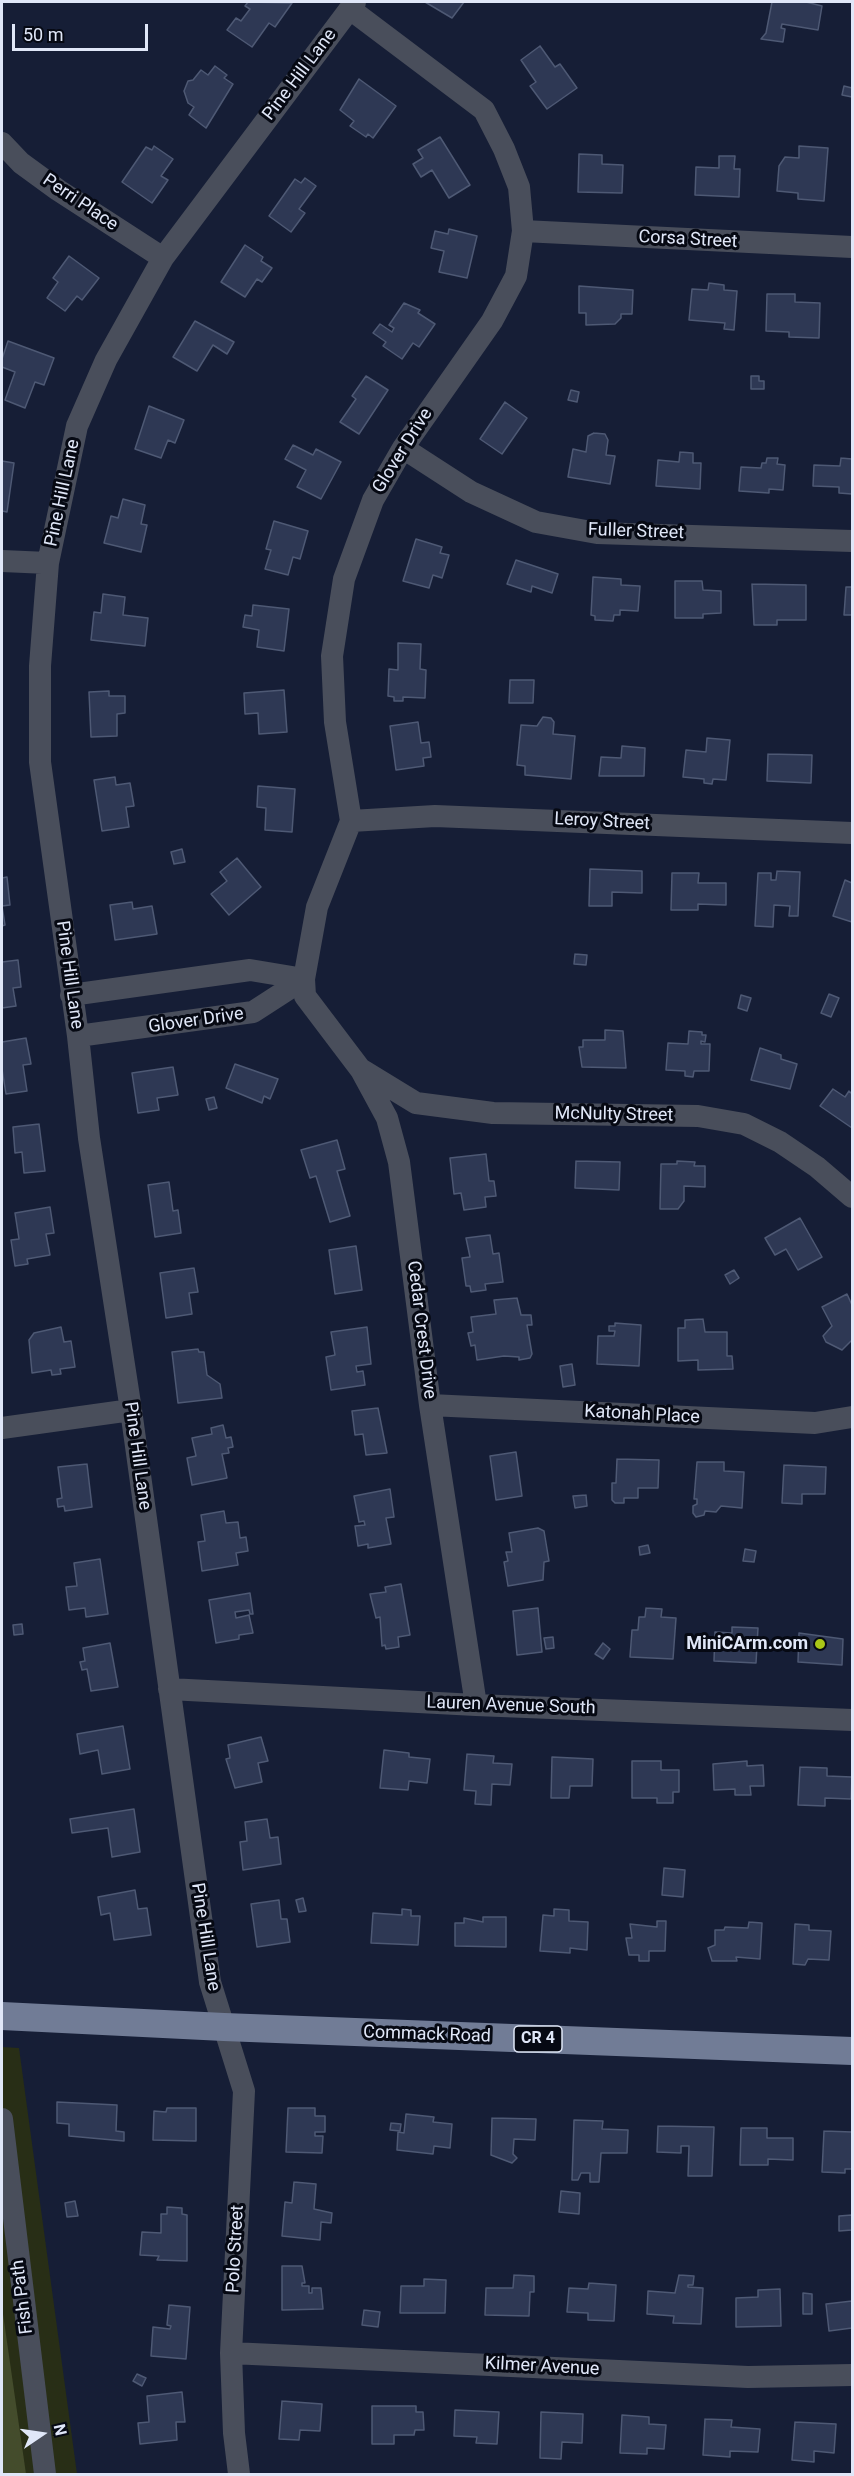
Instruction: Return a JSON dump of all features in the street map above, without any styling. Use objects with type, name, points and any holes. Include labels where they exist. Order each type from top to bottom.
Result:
[{"type":"main road","name":"Commack Road","points":[[2,2016],[224,2027],[852,2051]]},
{"type":"street","name":"Glover Drive","points":[[351,821],[335,722],[332,656],[344,579],[373,500],[403,448],[492,321],[516,276],[523,231],[519,187],[504,149],[484,110],[353,5]]},
{"type":"street","name":"Pine Hill Lane","points":[[224,2027],[210,1982],[131,1410],[89,1138],[78,1036],[40,762],[40,666],[48,563],[77,426],[106,360],[163,258],[353,5]]},
{"type":"street","name":"Perri Place","points":[[2,143],[21,163],[58,190],[163,258]]},
{"type":"street","name":"Corsa Street","points":[[523,231],[852,247]]},
{"type":"street","name":"Fuller Street","points":[[403,448],[471,492],[536,522],[597,533],[852,541]]},
{"type":"street","points":[[2,561],[48,563]]},
{"type":"street","name":"Leroy Street","points":[[351,821],[435,816],[852,833]]},
{"type":"street","points":[[71,995],[250,970],[304,979],[317,907],[351,821]]},
{"type":"street","name":"Glover Drive","points":[[78,1036],[254,1012],[304,979]]},
{"type":"street","name":"Cedar Crest Drive","points":[[304,979],[305,996],[361,1070],[387,1118],[399,1162],[430,1405],[476,1705]]},
{"type":"street","name":"McNulty Street","points":[[361,1070],[416,1103],[493,1113],[698,1116],[744,1124],[780,1142],[817,1167],[852,1197]]},
{"type":"street","name":"Katonah Place","points":[[430,1405],[815,1423],[852,1417]]},
{"type":"street","points":[[2,1428],[131,1410]]},
{"type":"street","name":"Lauren Avenue South","points":[[169,1689],[476,1705],[852,1720]]},
{"type":"street","name":"Polo Street","points":[[224,2027],[244,2091],[231,2353],[234,2433],[239,2475]]},
{"type":"street","name":"Fish Path","points":[[2,2119],[45,2475]]},
{"type":"street","name":"Kilmer Avenue","points":[[231,2353],[748,2377],[852,2375]]},
{"type":"green space","points":[[2,2047],[19,2048],[77,2474],[2,2474]]},
{"type":"green space","points":[[2,2307],[26,2474],[2,2474]]},
{"type":"building","points":[[248,2],[292,3],[275,27],[269,23],[252,47],[227,30],[236,18],[241,21],[250,9],[245,6]]},
{"type":"building","points":[[425,2],[464,2],[452,18]]},
{"type":"building","points":[[772,2],[806,2],[822,6],[818,30],[782,24],[781,28],[785,29],[783,42],[761,39],[766,33]]},
{"type":"building","points":[[540,46],[555,67],[560,64],[577,88],[547,109],[530,86],[536,82],[521,60]]},
{"type":"building","points":[[215,66],[227,75],[224,78],[233,84],[206,128],[189,115],[194,107],[188,103],[184,91],[188,81],[193,80],[201,70],[208,75]]},
{"type":"building","points":[[359,79],[396,106],[373,138],[368,134],[366,137],[350,126],[354,121],[340,110]]},
{"type":"building","points":[[844,86],[852,88],[852,97],[842,95]]},
{"type":"building","points":[[440,137],[470,185],[449,198],[432,170],[421,177],[413,164],[423,158],[418,150]]},
{"type":"building","points":[[154,146],[173,159],[161,176],[168,180],[152,203],[122,182],[146,147],[152,150]]},
{"type":"building","points":[[799,146],[828,148],[824,201],[798,199],[798,193],[777,191],[779,166],[785,157],[799,158]]},
{"type":"building","points":[[579,154],[602,155],[602,164],[623,165],[622,193],[578,192]]},
{"type":"building","points":[[719,156],[735,156],[734,169],[740,169],[739,197],[695,195],[696,167],[719,168]]},
{"type":"building","points":[[305,178],[316,186],[299,209],[305,213],[291,232],[269,216],[295,179],[301,183]]},
{"type":"building","points":[[449,229],[477,236],[467,278],[439,272],[444,251],[431,248],[435,231],[448,234]]},
{"type":"building","points":[[245,245],[263,257],[261,261],[272,268],[262,282],[257,279],[245,297],[221,282]]},
{"type":"building","points":[[69,256],[99,278],[82,300],[77,296],[65,311],[47,298],[58,282],[53,278]]},
{"type":"building","points":[[709,283],[724,285],[724,290],[737,291],[734,330],[724,329],[725,323],[689,320],[692,289],[708,290]]},
{"type":"building","points":[[579,286],[633,290],[632,314],[621,314],[621,318],[615,324],[586,325],[586,313],[579,313]]},
{"type":"building","points":[[767,294],[795,294],[795,302],[820,303],[819,338],[789,337],[789,332],[766,331]]},
{"type":"building","points":[[404,303],[420,310],[418,313],[435,324],[419,347],[413,343],[402,359],[383,346],[386,342],[373,333],[380,324],[392,332],[394,328],[389,325]]},
{"type":"building","points":[[195,321],[234,342],[227,354],[213,345],[197,371],[173,357]]},
{"type":"building","points":[[8,341],[54,358],[44,385],[35,382],[25,408],[5,400],[15,372],[2,367]]},
{"type":"building","points":[[366,376],[388,390],[359,434],[340,422],[356,399],[352,396]]},
{"type":"building","points":[[751,376],[759,376],[759,381],[764,381],[764,389],[751,389]]},
{"type":"building","points":[[571,390],[579,392],[577,402],[568,400]]},
{"type":"building","points":[[505,402],[527,418],[502,454],[480,439]]},
{"type":"building","points":[[149,406],[184,420],[175,443],[168,440],[161,458],[135,449]]},
{"type":"building","points":[[594,433],[605,434],[608,440],[606,455],[615,456],[610,484],[568,477],[573,449],[586,452],[588,436]]},
{"type":"building","points":[[293,445],[313,455],[316,449],[341,462],[321,499],[297,487],[306,470],[285,459]]},
{"type":"building","points":[[680,452],[693,453],[693,463],[701,463],[700,489],[656,486],[658,460],[679,462]]},
{"type":"building","points":[[767,458],[778,458],[777,464],[785,465],[783,490],[769,489],[769,493],[739,491],[741,467],[761,468]]},
{"type":"building","points":[[841,458],[852,459],[852,494],[839,493],[839,487],[813,486],[814,465],[840,466]]},
{"type":"building","points":[[2,461],[14,463],[7,512],[2,511]]},
{"type":"building","points":[[123,499],[145,505],[141,524],[147,525],[141,552],[104,543],[111,516],[118,518]]},
{"type":"building","points":[[274,521],[308,531],[300,559],[293,557],[288,575],[265,569],[271,550],[266,549]]},
{"type":"building","points":[[416,539],[442,547],[440,553],[449,555],[442,578],[433,575],[429,588],[403,581]]},
{"type":"building","points":[[516,560],[558,574],[552,593],[532,586],[531,592],[507,584]]},
{"type":"building","points":[[593,577],[621,579],[621,585],[640,586],[638,611],[620,610],[620,615],[614,615],[613,621],[595,620],[595,616],[591,615]]},
{"type":"building","points":[[675,581],[702,581],[703,590],[721,591],[721,613],[703,614],[703,618],[675,618]]},
{"type":"building","points":[[752,584],[806,585],[806,620],[777,620],[777,625],[754,625]]},
{"type":"building","points":[[846,587],[852,587],[852,615],[844,615]]},
{"type":"building","points":[[103,594],[125,597],[123,615],[148,618],[145,646],[91,640],[94,612],[101,613]]},
{"type":"building","points":[[253,605],[289,609],[284,651],[257,647],[259,630],[243,627],[245,615],[252,616]]},
{"type":"building","points":[[398,643],[421,644],[420,669],[426,670],[425,698],[403,697],[403,701],[394,701],[394,697],[388,696],[389,669],[398,670]]},
{"type":"building","points":[[510,680],[534,680],[533,703],[509,703]]},
{"type":"building","points":[[284,690],[287,732],[259,734],[258,713],[245,714],[244,693]]},
{"type":"building","points":[[109,691],[109,696],[125,696],[125,713],[117,714],[117,736],[91,737],[89,692]]},
{"type":"building","points":[[543,717],[551,718],[554,722],[553,734],[575,736],[571,779],[525,775],[525,766],[517,765],[521,725],[537,726]]},
{"type":"building","points":[[418,722],[421,743],[429,742],[431,757],[423,758],[424,766],[396,770],[390,726]]},
{"type":"building","points":[[707,738],[730,740],[726,780],[713,779],[712,784],[704,783],[704,779],[683,777],[686,750],[706,752]]},
{"type":"building","points":[[622,746],[645,748],[644,776],[599,776],[601,757],[621,758]]},
{"type":"building","points":[[768,754],[812,755],[811,783],[767,781]]},
{"type":"building","points":[[115,777],[116,785],[130,783],[134,806],[126,807],[129,827],[102,831],[94,780]]},
{"type":"building","points":[[258,786],[295,789],[292,832],[265,830],[266,808],[257,807]]},
{"type":"building","points":[[182,849],[185,862],[174,864],[171,852]]},
{"type":"building","points":[[237,858],[261,887],[229,915],[211,894],[227,881],[220,872]]},
{"type":"building","points":[[590,869],[642,871],[642,893],[612,892],[612,906],[589,906]]},
{"type":"building","points":[[777,871],[800,872],[798,916],[789,916],[790,906],[774,905],[773,927],[755,926],[758,873],[771,873],[771,880],[776,880]]},
{"type":"building","points":[[672,873],[699,873],[698,883],[726,883],[726,905],[698,904],[698,910],[671,910]]},
{"type":"building","points":[[7,877],[10,905],[2,906],[2,878]]},
{"type":"building","points":[[845,880],[852,883],[852,922],[833,916]]},
{"type":"building","points":[[132,902],[133,909],[152,906],[157,934],[115,940],[110,905]]},
{"type":"building","points":[[2,906],[5,925],[2,926]]},
{"type":"building","points":[[575,954],[587,955],[586,965],[574,964]]},
{"type":"building","points":[[18,960],[21,987],[13,988],[16,1006],[2,1008],[2,962]]},
{"type":"building","points":[[829,994],[839,998],[831,1017],[821,1013]]},
{"type":"building","points":[[741,995],[751,998],[747,1011],[738,1008]]},
{"type":"building","points":[[605,1030],[623,1031],[626,1068],[582,1067],[579,1047],[583,1047],[583,1040],[605,1040]]},
{"type":"building","points":[[689,1031],[702,1032],[702,1035],[706,1035],[705,1042],[701,1041],[701,1044],[710,1044],[709,1071],[694,1071],[693,1077],[685,1076],[685,1071],[666,1070],[668,1043],[688,1044]]},
{"type":"building","points":[[26,1038],[31,1064],[23,1065],[27,1091],[6,1094],[2,1069],[2,1042]]},
{"type":"building","points":[[760,1048],[781,1055],[781,1059],[797,1064],[790,1089],[751,1080]]},
{"type":"building","points":[[235,1064],[278,1079],[270,1099],[264,1096],[262,1103],[226,1088]]},
{"type":"building","points":[[173,1067],[178,1095],[157,1098],[159,1110],[138,1113],[132,1073]]},
{"type":"building","points":[[833,1089],[845,1097],[849,1091],[852,1094],[852,1128],[820,1106]]},
{"type":"building","points":[[214,1097],[217,1108],[209,1110],[206,1099]]},
{"type":"building","points":[[39,1124],[45,1171],[24,1173],[22,1152],[15,1153],[13,1127]]},
{"type":"building","points":[[337,1140],[345,1169],[337,1171],[350,1216],[330,1222],[316,1176],[310,1178],[301,1150]]},
{"type":"building","points":[[486,1154],[489,1181],[494,1181],[496,1196],[485,1197],[486,1207],[464,1210],[461,1193],[454,1194],[450,1158]]},
{"type":"building","points":[[576,1161],[620,1162],[619,1190],[575,1188]]},
{"type":"building","points":[[677,1161],[695,1162],[694,1166],[705,1166],[705,1187],[684,1186],[684,1201],[678,1209],[660,1209],[661,1164],[677,1164]]},
{"type":"building","points":[[169,1182],[173,1211],[178,1210],[181,1233],[155,1237],[148,1185]]},
{"type":"building","points":[[50,1207],[54,1233],[46,1234],[50,1255],[27,1259],[28,1264],[15,1266],[11,1240],[19,1239],[15,1213]]},
{"type":"building","points":[[800,1218],[822,1257],[798,1270],[786,1249],[775,1255],[765,1238]]},
{"type":"building","points":[[490,1235],[493,1254],[499,1253],[503,1282],[485,1284],[486,1290],[471,1292],[470,1286],[466,1286],[462,1258],[470,1257],[466,1238]]},
{"type":"building","points":[[356,1246],[362,1290],[335,1294],[329,1250]]},
{"type":"building","points":[[194,1268],[198,1292],[189,1293],[192,1314],[166,1318],[160,1273]]},
{"type":"building","points":[[734,1270],[739,1278],[730,1284],[725,1275]]},
{"type":"building","points":[[847,1294],[852,1305],[852,1340],[842,1350],[826,1342],[823,1336],[832,1326],[822,1307]]},
{"type":"building","points":[[517,1298],[521,1315],[531,1315],[532,1325],[527,1325],[532,1354],[530,1358],[519,1360],[519,1357],[504,1356],[477,1360],[475,1345],[471,1346],[468,1333],[473,1332],[471,1317],[496,1314],[494,1300]]},
{"type":"building","points":[[703,1319],[705,1332],[727,1332],[727,1356],[732,1356],[733,1369],[698,1370],[698,1360],[678,1361],[678,1328],[685,1328],[685,1320]]},
{"type":"building","points":[[615,1323],[641,1325],[639,1366],[597,1364],[598,1336],[614,1336],[615,1331],[609,1331],[609,1326],[615,1326]]},
{"type":"building","points":[[61,1327],[64,1342],[71,1341],[75,1367],[60,1369],[61,1374],[52,1375],[51,1370],[32,1373],[29,1340],[34,1333]]},
{"type":"building","points":[[367,1327],[371,1364],[356,1366],[357,1372],[363,1371],[365,1385],[331,1390],[326,1357],[335,1355],[331,1332]]},
{"type":"building","points":[[198,1349],[199,1352],[204,1352],[207,1375],[220,1384],[222,1398],[178,1403],[172,1352]]},
{"type":"building","points":[[572,1364],[575,1385],[563,1387],[560,1366]]},
{"type":"building","points":[[378,1408],[387,1453],[366,1455],[363,1434],[355,1435],[352,1411]]},
{"type":"building","points":[[223,1425],[226,1438],[231,1437],[233,1447],[228,1448],[229,1453],[222,1454],[227,1478],[192,1485],[187,1458],[196,1456],[192,1438],[212,1434],[211,1428]]},
{"type":"building","points":[[516,1452],[522,1496],[496,1500],[490,1456]]},
{"type":"building","points":[[617,1459],[659,1460],[658,1488],[638,1488],[638,1498],[624,1498],[624,1503],[615,1503],[612,1500],[612,1483],[616,1483]]},
{"type":"building","points":[[697,1462],[724,1462],[724,1471],[744,1472],[742,1508],[721,1506],[716,1512],[705,1511],[704,1515],[696,1517],[693,1513],[693,1506],[697,1504],[697,1499],[694,1499]]},
{"type":"building","points":[[87,1464],[92,1507],[65,1511],[64,1506],[58,1507],[57,1499],[62,1498],[58,1467]]},
{"type":"building","points":[[784,1465],[826,1467],[825,1494],[802,1494],[802,1504],[782,1503]]},
{"type":"building","points":[[390,1489],[394,1517],[386,1518],[391,1544],[368,1548],[368,1544],[358,1546],[355,1526],[365,1525],[364,1521],[359,1522],[354,1496]]},
{"type":"building","points":[[586,1495],[587,1506],[575,1508],[573,1496]]},
{"type":"building","points":[[224,1511],[226,1523],[238,1522],[240,1538],[246,1537],[248,1551],[236,1553],[238,1565],[202,1571],[198,1542],[205,1541],[201,1515]]},
{"type":"building","points":[[538,1528],[544,1531],[549,1561],[544,1562],[543,1580],[508,1586],[504,1562],[508,1561],[506,1552],[512,1552],[509,1533]]},
{"type":"building","points":[[648,1545],[650,1553],[640,1555],[639,1547]]},
{"type":"building","points":[[745,1549],[756,1551],[754,1562],[743,1561]]},
{"type":"building","points":[[100,1559],[108,1614],[86,1617],[85,1608],[69,1610],[66,1587],[77,1586],[74,1563]]},
{"type":"building","points":[[401,1584],[410,1635],[398,1637],[399,1647],[386,1649],[385,1645],[382,1646],[380,1617],[376,1618],[370,1594],[386,1592],[385,1587]]},
{"type":"building","points":[[250,1593],[253,1614],[250,1614],[249,1610],[235,1612],[236,1618],[249,1615],[253,1633],[239,1635],[239,1639],[216,1643],[209,1600]]},
{"type":"building","points":[[538,1608],[542,1652],[517,1655],[513,1611]]},
{"type":"building","points":[[646,1608],[662,1609],[661,1617],[676,1618],[673,1659],[630,1657],[632,1630],[638,1630],[639,1617],[645,1617]]},
{"type":"building","points":[[22,1624],[23,1634],[14,1635],[13,1625]]},
{"type":"building","points":[[732,1627],[758,1628],[756,1663],[714,1661],[715,1632],[732,1633]]},
{"type":"building","points":[[799,1633],[843,1639],[842,1665],[798,1662]]},
{"type":"building","points":[[553,1637],[554,1648],[546,1649],[544,1638]]},
{"type":"building","points":[[110,1643],[118,1687],[91,1691],[87,1669],[82,1670],[80,1662],[85,1661],[83,1648]]},
{"type":"building","points":[[603,1643],[610,1649],[603,1659],[595,1654]]},
{"type":"building","points":[[123,1726],[130,1769],[102,1774],[98,1750],[80,1754],[77,1734]]},
{"type":"building","points":[[261,1737],[268,1761],[258,1763],[262,1782],[235,1788],[226,1759],[230,1758],[228,1745]]},
{"type":"building","points":[[384,1750],[409,1753],[409,1757],[430,1759],[427,1783],[409,1781],[408,1790],[380,1788]]},
{"type":"building","points":[[467,1754],[494,1756],[493,1763],[512,1764],[510,1785],[492,1784],[491,1805],[475,1804],[476,1791],[464,1790]]},
{"type":"building","points":[[552,1757],[593,1759],[592,1786],[570,1786],[569,1798],[551,1798]]},
{"type":"building","points":[[632,1761],[661,1761],[661,1770],[679,1770],[679,1792],[673,1792],[673,1803],[657,1803],[657,1798],[632,1798]]},
{"type":"building","points":[[747,1761],[747,1766],[763,1765],[764,1786],[750,1786],[751,1795],[735,1795],[735,1789],[714,1790],[713,1764]]},
{"type":"building","points":[[800,1767],[827,1768],[827,1776],[852,1777],[851,1799],[825,1798],[825,1806],[798,1805]]},
{"type":"building","points":[[134,1809],[140,1852],[112,1857],[108,1828],[72,1833],[70,1819]]},
{"type":"building","points":[[267,1819],[270,1838],[278,1837],[281,1864],[243,1870],[240,1842],[247,1841],[245,1822]]},
{"type":"building","points":[[664,1868],[685,1870],[683,1897],[662,1895]]},
{"type":"building","points":[[135,1890],[138,1909],[147,1908],[151,1935],[114,1940],[110,1913],[101,1915],[98,1897]]},
{"type":"building","points":[[303,1898],[306,1911],[299,1912],[296,1900]]},
{"type":"building","points":[[279,1900],[281,1919],[287,1919],[290,1942],[257,1947],[251,1904]]},
{"type":"building","points":[[402,1909],[411,1910],[411,1916],[420,1916],[418,1945],[371,1943],[373,1913],[402,1915]]},
{"type":"building","points":[[554,1909],[569,1910],[569,1921],[588,1922],[587,1950],[570,1948],[570,1953],[540,1951],[543,1915],[554,1916]]},
{"type":"building","points":[[483,1917],[506,1917],[506,1947],[455,1946],[455,1923],[464,1923],[464,1918],[483,1922]]},
{"type":"building","points":[[657,1921],[666,1921],[665,1951],[649,1951],[649,1961],[639,1961],[639,1955],[629,1955],[626,1938],[632,1938],[630,1924],[657,1927]]},
{"type":"building","points":[[749,1922],[762,1923],[760,1959],[736,1957],[737,1961],[712,1961],[708,1948],[715,1945],[715,1930],[724,1930],[725,1927],[748,1928]]},
{"type":"building","points":[[795,1924],[809,1925],[809,1930],[831,1931],[829,1960],[808,1959],[805,1965],[793,1964]]},
{"type":"building","points":[[57,2102],[117,2105],[116,2131],[124,2132],[124,2141],[69,2136],[69,2124],[57,2123]]},
{"type":"building","points":[[167,2108],[196,2108],[196,2141],[153,2140],[154,2111],[166,2112]]},
{"type":"building","points":[[288,2108],[315,2108],[315,2116],[325,2116],[325,2132],[315,2132],[315,2136],[323,2136],[322,2153],[286,2152]]},
{"type":"building","points":[[406,2114],[434,2117],[433,2122],[452,2124],[450,2148],[434,2146],[433,2154],[397,2150],[398,2132],[404,2133]]},
{"type":"building","points":[[492,2118],[536,2119],[535,2140],[514,2139],[513,2154],[517,2158],[512,2163],[491,2155]]},
{"type":"building","points":[[574,2120],[603,2121],[602,2129],[628,2130],[627,2153],[601,2153],[599,2182],[590,2182],[590,2173],[581,2173],[578,2180],[572,2180]]},
{"type":"building","points":[[391,2123],[401,2124],[400,2131],[390,2130]]},
{"type":"building","points":[[658,2126],[714,2127],[712,2176],[688,2176],[689,2146],[681,2146],[681,2153],[657,2152]]},
{"type":"building","points":[[741,2128],[767,2128],[767,2138],[793,2138],[793,2160],[768,2159],[768,2165],[740,2165]]},
{"type":"building","points":[[824,2131],[852,2132],[852,2169],[845,2169],[845,2173],[822,2172]]},
{"type":"building","points":[[294,2182],[316,2184],[314,2209],[332,2213],[331,2223],[321,2222],[320,2240],[282,2236],[285,2202],[292,2203]]},
{"type":"building","points":[[561,2191],[580,2193],[579,2214],[559,2212]]},
{"type":"building","points":[[75,2201],[78,2216],[67,2217],[65,2203]]},
{"type":"building","points":[[167,2207],[182,2208],[182,2214],[187,2215],[187,2261],[157,2260],[159,2256],[140,2255],[142,2232],[161,2233],[161,2214],[167,2214]]},
{"type":"building","points":[[852,2215],[852,2230],[839,2231],[839,2216]]},
{"type":"building","points":[[282,2266],[302,2266],[305,2283],[302,2283],[302,2286],[309,2286],[309,2293],[312,2293],[312,2288],[321,2288],[323,2309],[282,2310]]},
{"type":"building","points":[[514,2275],[534,2276],[534,2292],[530,2292],[529,2316],[485,2315],[486,2288],[513,2288]]},
{"type":"building","points":[[679,2275],[694,2276],[693,2285],[688,2285],[688,2287],[703,2288],[701,2324],[673,2323],[674,2316],[647,2314],[648,2291],[675,2293]]},
{"type":"building","points":[[424,2279],[446,2280],[445,2313],[400,2313],[401,2286],[424,2286]]},
{"type":"building","points":[[589,2283],[616,2285],[614,2321],[588,2320],[588,2313],[567,2312],[569,2288],[588,2289]]},
{"type":"building","points":[[780,2289],[781,2326],[736,2327],[736,2298],[758,2297],[758,2290]]},
{"type":"building","points":[[803,2293],[812,2294],[812,2314],[803,2314]]},
{"type":"building","points":[[852,2301],[852,2328],[829,2331],[826,2304]]},
{"type":"building","points":[[169,2305],[190,2307],[186,2359],[151,2356],[153,2327],[170,2329],[171,2326],[167,2325]]},
{"type":"building","points":[[364,2310],[380,2312],[378,2327],[362,2325]]},
{"type":"building","points":[[137,2374],[146,2378],[142,2386],[133,2381]]},
{"type":"building","points":[[182,2392],[185,2422],[176,2422],[177,2440],[140,2444],[138,2423],[149,2422],[147,2396]]},
{"type":"building","points":[[282,2401],[322,2404],[320,2431],[300,2430],[299,2440],[279,2439]]},
{"type":"building","points":[[372,2406],[416,2406],[416,2412],[423,2412],[424,2430],[415,2430],[414,2435],[394,2435],[394,2444],[372,2444]]},
{"type":"building","points":[[455,2410],[499,2412],[497,2444],[476,2443],[477,2437],[454,2436]]},
{"type":"building","points":[[541,2412],[583,2414],[582,2443],[562,2442],[561,2459],[540,2458]]},
{"type":"building","points":[[622,2415],[649,2417],[649,2424],[666,2425],[664,2449],[647,2448],[647,2454],[620,2453]]},
{"type":"building","points":[[705,2419],[732,2420],[731,2427],[760,2429],[758,2452],[730,2451],[730,2457],[703,2455]]},
{"type":"building","points":[[795,2422],[836,2424],[834,2453],[814,2451],[814,2462],[792,2460]]},
{"type":"place","name":"MiniCArm.com","points":[[820,1644]]}]
